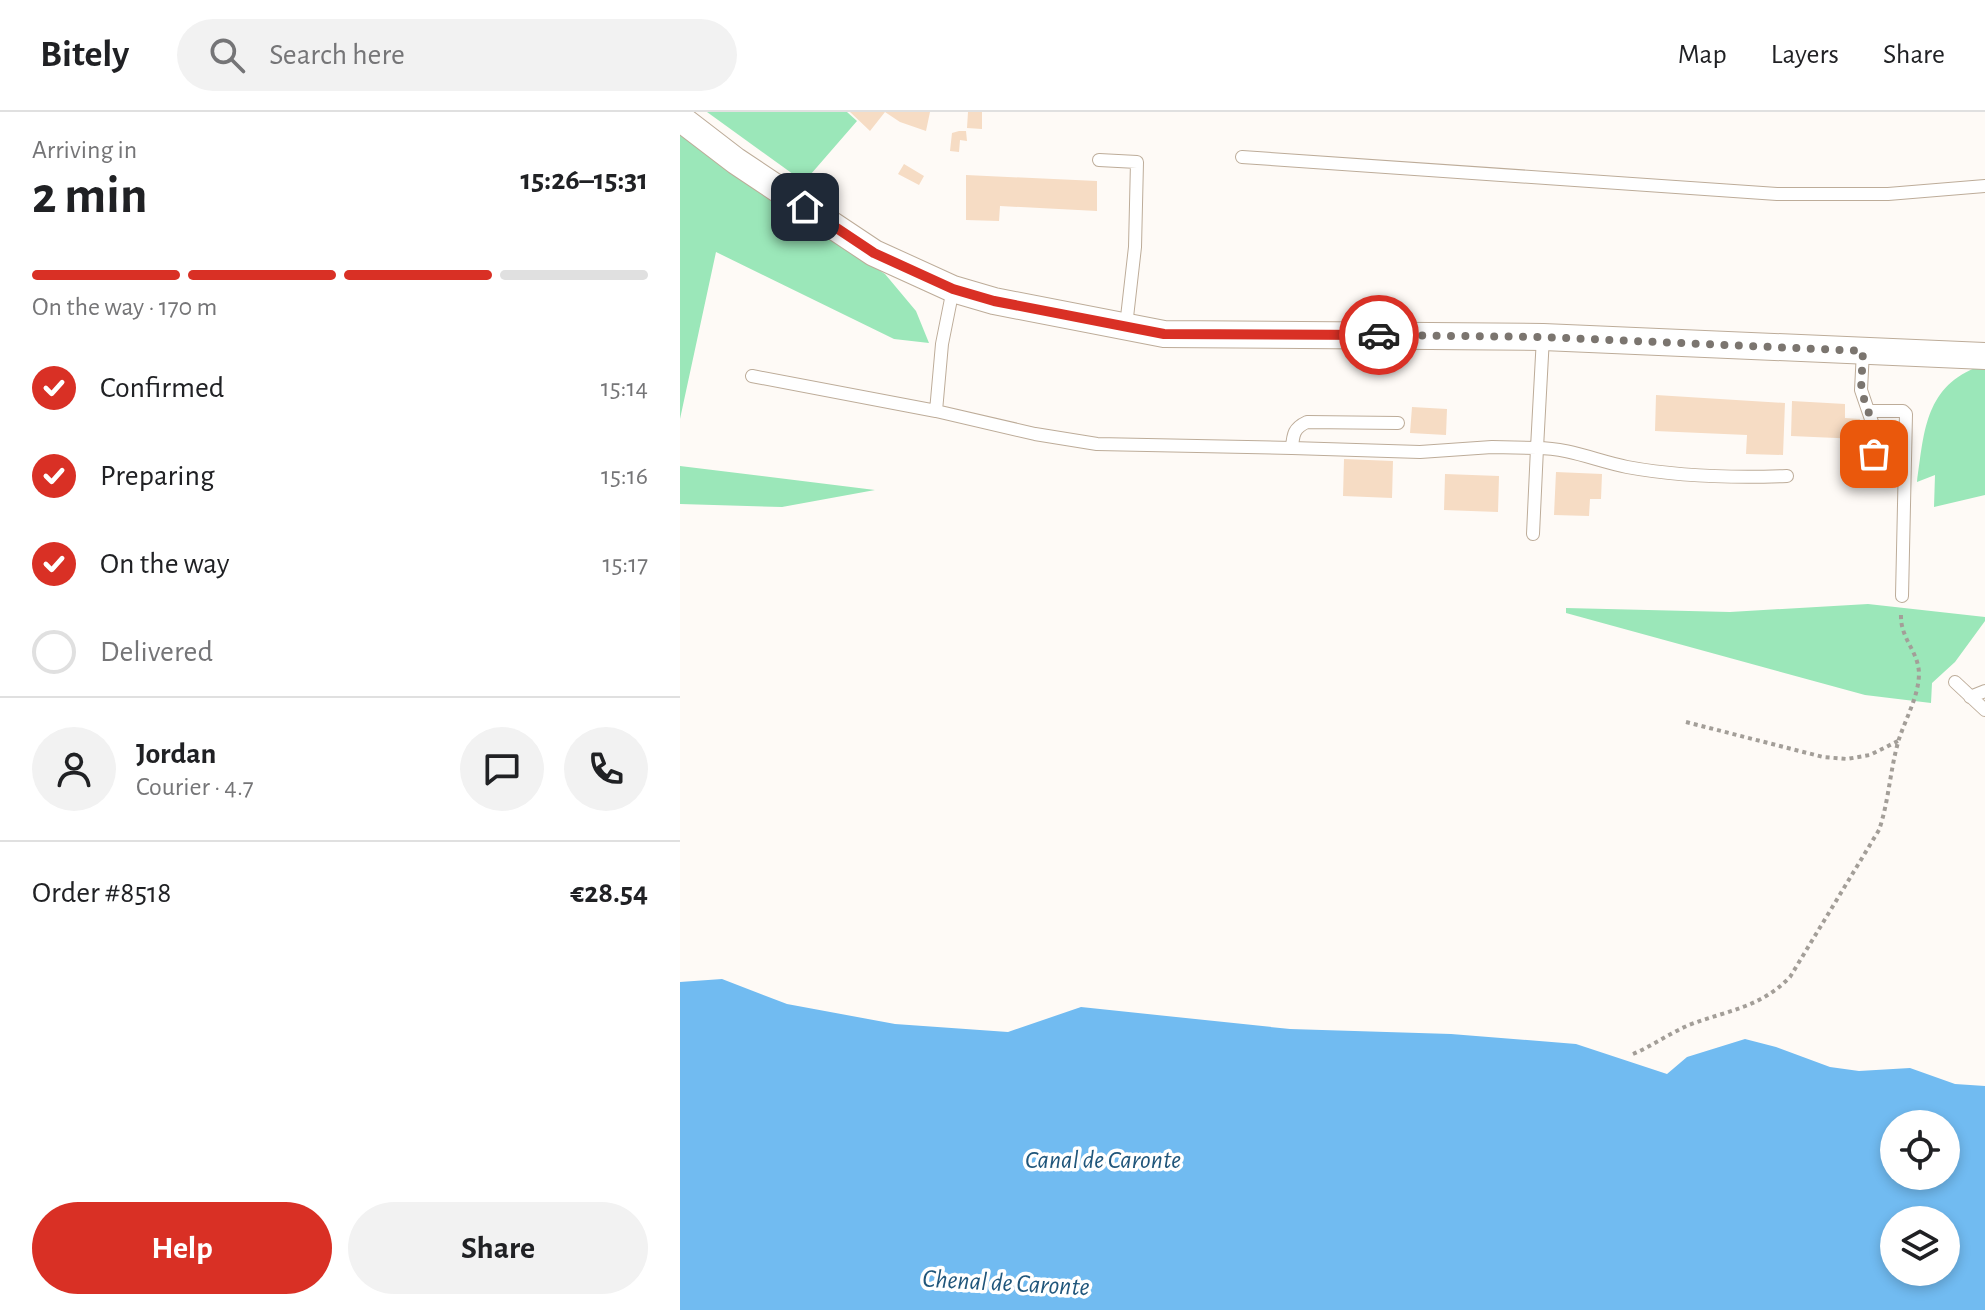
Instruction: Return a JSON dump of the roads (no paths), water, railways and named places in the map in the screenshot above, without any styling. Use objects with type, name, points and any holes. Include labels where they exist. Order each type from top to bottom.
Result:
[{"type":"street","points":[[680,118],[736,161],[874,253],[953,289],[994,301],[1164,334],[1543,337],[1985,356]]},
{"type":"lane","points":[[1242,157],[1777,194],[1888,194],[1985,186]]},
{"type":"lane","points":[[1099,160],[1137,162],[1135,247],[1126,326]]},
{"type":"lane","points":[[936,411],[942,344],[953,289]]},
{"type":"lane","points":[[1533,534],[1543,337]]},
{"type":"lane","points":[[1863,351],[1861,390],[1874,428],[1874,454]]},
{"type":"lane","points":[[752,376],[1097,444],[1420,452],[1492,447],[1558,448],[1627,467],[1723,479],[1787,476]]},
{"type":"lane","points":[[1869,411],[1903,411],[1906,414],[1902,596]]},
{"type":"lane","points":[[1292,448],[1294,432],[1307,422],[1398,423]]},
{"type":"lane","points":[[1955,682],[1985,710]]},
{"type":"lane","points":[[1970,697],[1985,691]]},
{"type":"water","name":"Canal de Caronte","points":[[722,979],[787,1004],[895,1024],[1008,1032],[1081,1007],[1290,1029],[1451,1034],[1576,1044],[1667,1074],[1687,1057],[1745,1039],[1830,1067],[1859,1071],[1910,1068],[1955,1084],[1985,1086],[1985,1310],[680,1310],[680,982]]},
{"type":"water label","name":"Chenal de Caronte","points":[[1006,1283]]}]
